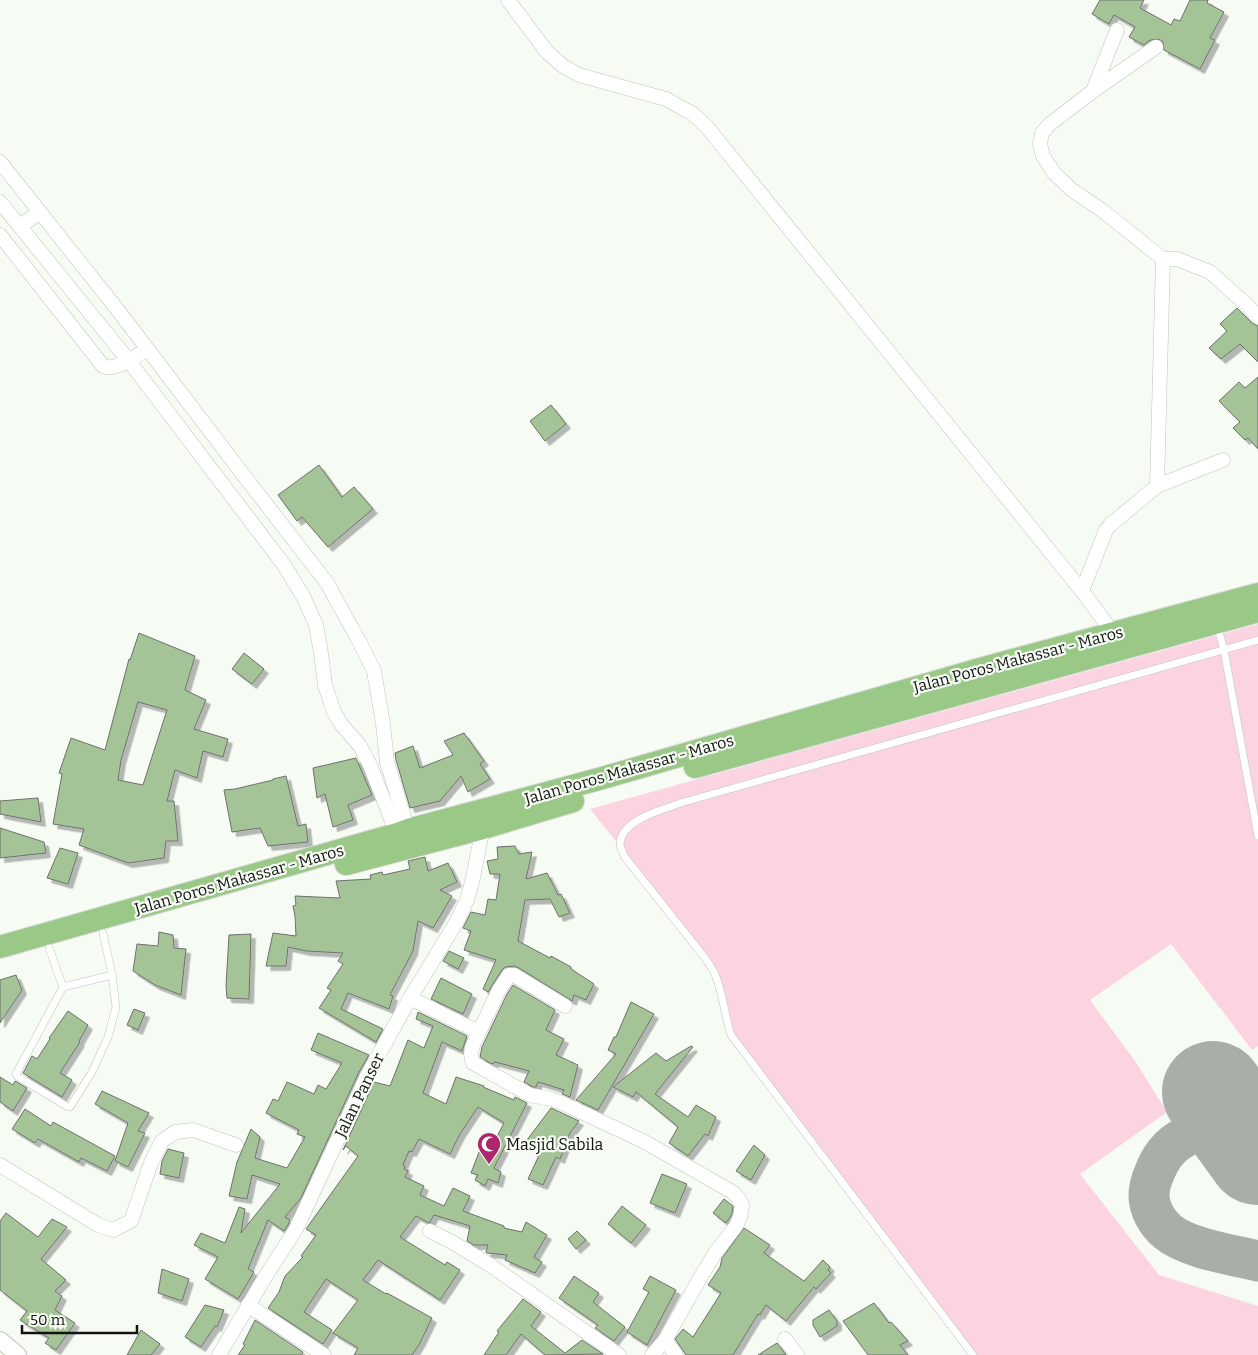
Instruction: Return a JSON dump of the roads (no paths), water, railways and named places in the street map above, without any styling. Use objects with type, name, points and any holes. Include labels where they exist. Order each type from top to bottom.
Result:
[{"type":"highway","name":"Jalan Poros Makassar - Maros","points":[[0,962],[323,870],[483,828],[1015,669],[1114,633],[1258,594]]},
{"type":"highway","name":"Jalan Poros Makassar - Maros","points":[[0,947],[403,832],[599,779],[842,708],[1258,611]]},
{"type":"street","points":[[508,0],[547,52],[563,66],[579,75],[666,99],[693,114],[707,127],[1114,633]]},
{"type":"street","points":[[1094,91],[1117,30]]},
{"type":"street","points":[[1156,47],[1050,124],[1042,132],[1040,144],[1043,156],[1054,173],[1072,190],[1103,211],[1163,259],[1192,264],[1210,272],[1258,317]]},
{"type":"street","points":[[0,162],[117,309],[327,582],[374,671],[384,724],[387,762],[403,832]]},
{"type":"street","points":[[0,202],[129,361],[284,565],[304,598],[316,625],[325,685],[334,712],[341,724],[360,746],[403,832]]},
{"type":"street","points":[[20,226],[40,212]]},
{"type":"street","points":[[0,235],[103,366],[110,368],[129,361],[147,349]]},
{"type":"street","points":[[1157,486],[1163,259]]},
{"type":"street","points":[[1082,591],[1106,530],[1116,519],[1157,486],[1223,460]]},
{"type":"street","name":"Jalan Panser","points":[[219,1355],[267,1274],[296,1230],[367,1076],[410,998],[456,923],[467,900],[483,828]]},
{"type":"street","points":[[565,1006],[514,975],[509,975],[499,990],[471,1052],[470,1057],[473,1064],[530,1095],[562,1103],[645,1142],[734,1193],[742,1206],[736,1226],[710,1262],[665,1340],[652,1355]]},
{"type":"street","points":[[410,998],[480,1032]]},
{"type":"street","points":[[0,1165],[98,1225],[113,1230],[131,1221],[151,1162],[162,1141],[168,1136],[175,1132],[193,1130],[236,1145]]},
{"type":"street","points":[[430,1231],[452,1242],[490,1266],[619,1355]]},
{"type":"street","points":[[248,1305],[324,1355]]},
{"type":"street","points":[[785,1339],[797,1355]]},
{"type":"street","points":[[0,1340],[18,1355]]},
{"type":"street","points":[[665,1340],[676,1355]]},
{"type":"lane","points":[[1216,622],[1224,650],[1258,836]]},
{"type":"lane","points":[[973,1355],[731,1035],[714,972],[624,856],[620,845],[622,835],[628,826],[643,817],[684,802],[1258,640]]},
{"type":"lane","points":[[102,933],[112,975],[116,1007],[108,1037],[92,1072],[70,1107],[16,1076],[63,987],[112,975]]},
{"type":"lane","points":[[49,948],[63,987]]},
{"type":"place","name":"Masjid Sabila","points":[[489,1165]]}]
